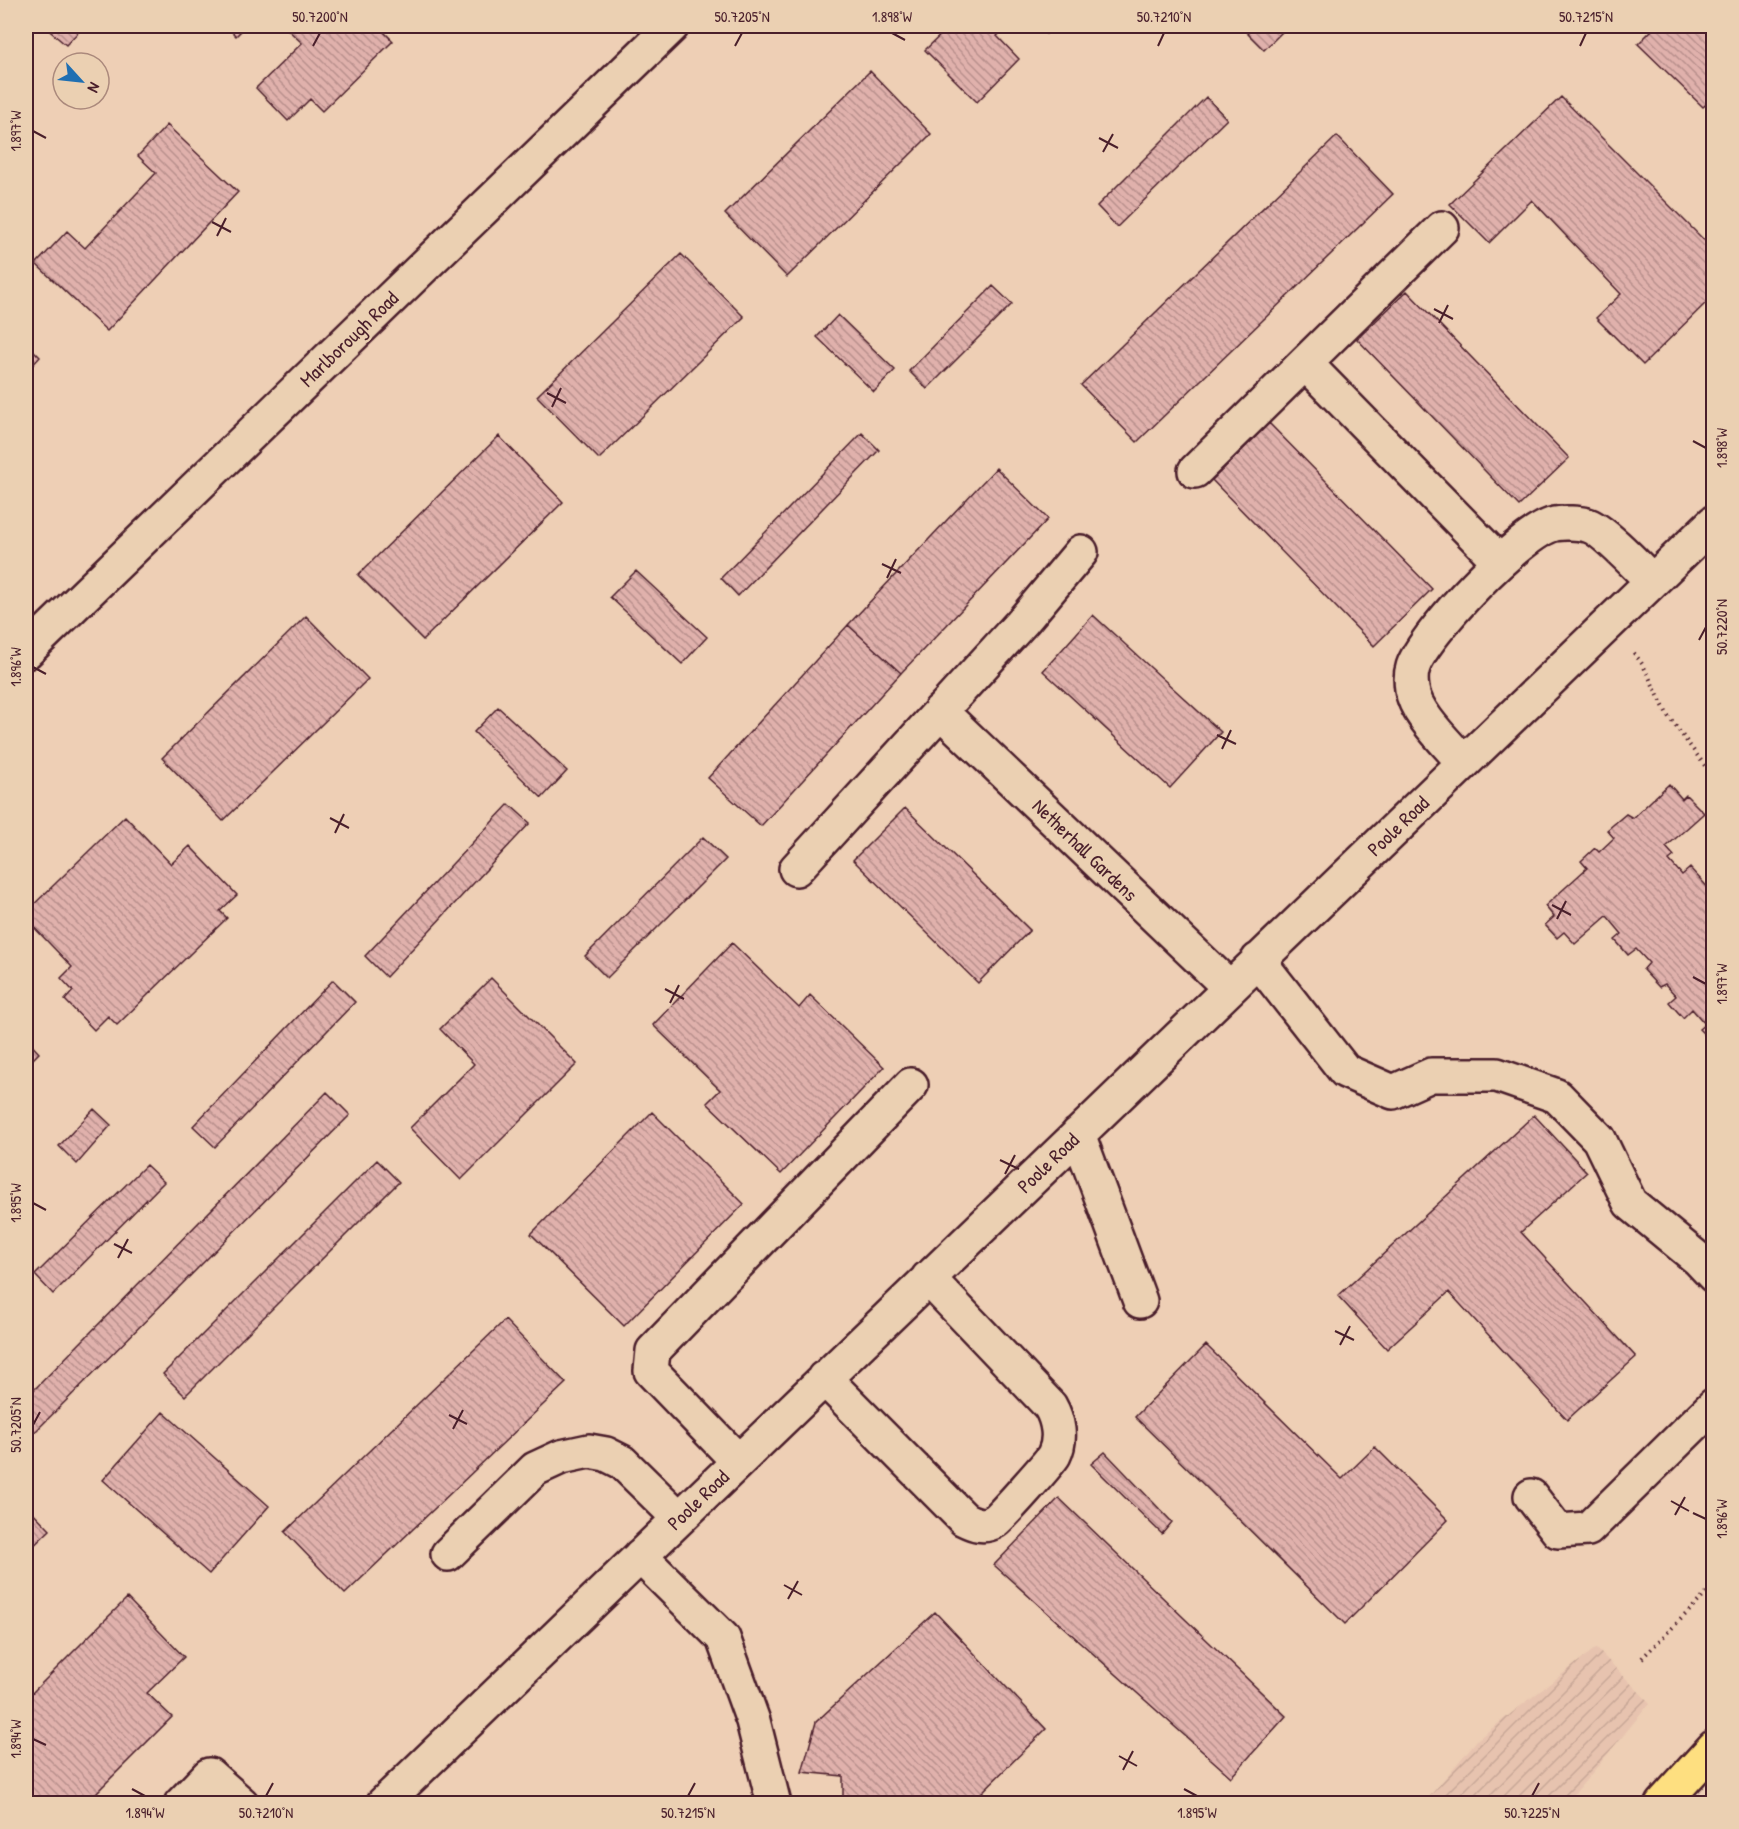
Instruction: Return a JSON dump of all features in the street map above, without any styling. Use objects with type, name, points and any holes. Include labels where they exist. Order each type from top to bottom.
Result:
[{"type":"highway","points":[[1662,1803],[1713,1747]]},
{"type":"street","name":"Marlborough Road","points":[[26,652],[672,26]]},
{"type":"street","points":[[1195,471],[1442,228]]},
{"type":"street","points":[[1305,363],[1499,561]]},
{"type":"street","name":"Poole Road","points":[[383,1803],[1713,522]]},
{"type":"street","points":[[1464,763],[1424,715],[1412,691],[1412,668],[1428,640],[1499,561],[1528,538],[1555,524],[1589,525],[1652,581]]},
{"type":"street","points":[[796,869],[1024,620],[1081,552]]},
{"type":"street","name":"Netherhall Gardens","points":[[940,711],[1230,988]]},
{"type":"street","points":[[1258,960],[1345,1071],[1393,1092],[1431,1075],[1497,1075],[1557,1096],[1599,1139],[1630,1203],[1698,1259],[1713,1276]]},
{"type":"street","points":[[738,1461],[651,1371],[653,1351],[911,1085]]},
{"type":"street","points":[[1078,1134],[1140,1300]]},
{"type":"street","points":[[824,1378],[964,1519],[976,1525],[994,1521],[1001,1515],[1054,1456],[1058,1431],[1056,1418],[1050,1406],[928,1278]]},
{"type":"street","points":[[1531,1496],[1558,1531],[1588,1529],[1713,1405]]},
{"type":"street","points":[[448,1554],[535,1469],[561,1457],[589,1451],[606,1454],[622,1462],[679,1518]]},
{"type":"street","points":[[640,1556],[723,1638],[753,1721],[774,1803]]},
{"type":"street","points":[[181,1803],[209,1775],[242,1803]]},
{"type":"path","points":[[1611,621],[1643,665],[1668,716],[1713,778]]},
{"type":"path","points":[[1642,1658],[1713,1586]]},
{"type":"shaded area","points":[[1596,1648],[1650,1703],[1567,1803],[1424,1803],[1478,1739]]},
{"type":"building","points":[[44,26],[84,26],[66,45]]},
{"type":"building","points":[[226,26],[246,26],[236,36]]},
{"type":"building","points":[[284,26],[384,26],[381,29],[393,41],[322,111],[310,99],[288,121],[256,88],[302,43]]},
{"type":"building","points":[[950,26],[1008,26],[997,36],[1019,59],[977,102],[925,50]]},
{"type":"building","points":[[1038,26],[1054,26],[1046,34]]},
{"type":"building","points":[[1240,26],[1288,26],[1264,50]]},
{"type":"building","points":[[1656,26],[1714,26],[1714,97],[1703,107],[1638,44]]},
{"type":"building","points":[[870,71],[931,134],[787,277],[725,214]]},
{"type":"building","points":[[1206,97],[1227,119],[1117,227],[1097,206]]},
{"type":"building","points":[[1561,97],[1714,250],[1714,295],[1643,365],[1596,318],[1621,294],[1532,200],[1489,243],[1450,204]]},
{"type":"building","points":[[167,125],[238,192],[107,331],[36,264],[67,231],[85,248],[156,173],[138,156]]},
{"type":"building","points":[[1337,136],[1393,194],[1137,442],[1081,385]]},
{"type":"building","points":[[681,254],[744,317],[599,459],[537,396]]},
{"type":"building","points":[[993,286],[1012,304],[927,389],[909,371]]},
{"type":"building","points":[[1407,291],[1569,458],[1519,506],[1357,339]]},
{"type":"building","points":[[838,315],[895,370],[874,392],[817,337]]},
{"type":"building","points":[[26,343],[40,357],[26,372]]},
{"type":"building","points":[[1269,423],[1432,589],[1374,646],[1212,480]]},
{"type":"building","points":[[862,433],[879,450],[738,596],[721,578]]},
{"type":"building","points":[[499,436],[563,502],[423,640],[358,575]]},
{"type":"building","points":[[996,468],[1048,519],[901,673],[848,625]]},
{"type":"building","points":[[636,571],[707,637],[682,664],[610,597]]},
{"type":"building","points":[[1093,615],[1221,732],[1170,788],[1043,671]]},
{"type":"building","points":[[306,616],[368,679],[223,821],[162,758]]},
{"type":"building","points":[[848,625],[901,673],[761,826],[708,778]]},
{"type":"building","points":[[498,707],[567,771],[542,798],[474,732]]},
{"type":"building","points":[[1669,784],[1682,799],[1686,795],[1704,813],[1666,847],[1674,856],[1669,860],[1682,875],[1690,868],[1714,894],[1714,899],[1711,901],[1714,903],[1714,1044],[1699,1029],[1705,1024],[1692,1009],[1683,1018],[1669,1002],[1676,996],[1665,984],[1659,987],[1643,970],[1649,963],[1636,949],[1628,955],[1615,940],[1622,934],[1607,916],[1575,944],[1564,932],[1557,938],[1545,925],[1554,917],[1545,906],[1587,868],[1581,861],[1595,848],[1599,852],[1614,838],[1607,830],[1626,814],[1633,818]]},
{"type":"building","points":[[509,804],[530,823],[386,977],[365,956]]},
{"type":"building","points":[[905,808],[1030,930],[978,983],[853,860]]},
{"type":"building","points":[[125,816],[171,864],[190,846],[237,895],[220,911],[227,918],[117,1025],[108,1016],[94,1030],[65,1000],[73,991],[61,978],[72,967],[26,919],[26,912]]},
{"type":"building","points":[[703,837],[726,859],[607,978],[585,956]]},
{"type":"building","points":[[732,943],[799,1008],[810,995],[884,1067],[781,1174],[707,1103],[720,1090],[653,1025]]},
{"type":"building","points":[[491,978],[577,1064],[461,1180],[410,1128],[474,1064],[440,1029]]},
{"type":"building","points":[[333,980],[355,1002],[215,1147],[193,1126]]},
{"type":"building","points":[[26,1039],[39,1053],[26,1066]]},
{"type":"building","points":[[327,1092],[350,1115],[35,1432],[26,1422],[26,1398]]},
{"type":"building","points":[[94,1109],[111,1125],[77,1164],[59,1146]]},
{"type":"building","points":[[652,1112],[744,1204],[624,1326],[531,1234]]},
{"type":"building","points":[[1534,1115],[1587,1172],[1521,1232],[1636,1357],[1567,1420],[1449,1292],[1387,1349],[1338,1296]]},
{"type":"building","points":[[377,1160],[399,1182],[185,1396],[163,1374]]},
{"type":"building","points":[[146,1165],[164,1182],[53,1294],[35,1275]]},
{"type":"building","points":[[505,1320],[566,1383],[345,1594],[285,1532]]},
{"type":"building","points":[[1206,1345],[1342,1479],[1375,1447],[1448,1520],[1345,1624],[1135,1417]]},
{"type":"building","points":[[163,1412],[269,1506],[209,1574],[103,1480]]},
{"type":"building","points":[[1105,1452],[1172,1522],[1162,1534],[1091,1464]]},
{"type":"building","points":[[1059,1498],[1286,1716],[1231,1777],[994,1565]]},
{"type":"building","points":[[26,1505],[50,1530],[26,1553]]},
{"type":"building","points":[[127,1598],[184,1657],[147,1693],[172,1717],[90,1799],[94,1804],[26,1804],[26,1693],[29,1696]]},
{"type":"building","points":[[935,1612],[1046,1729],[970,1804],[843,1804],[843,1776],[802,1772],[816,1722]]}]
